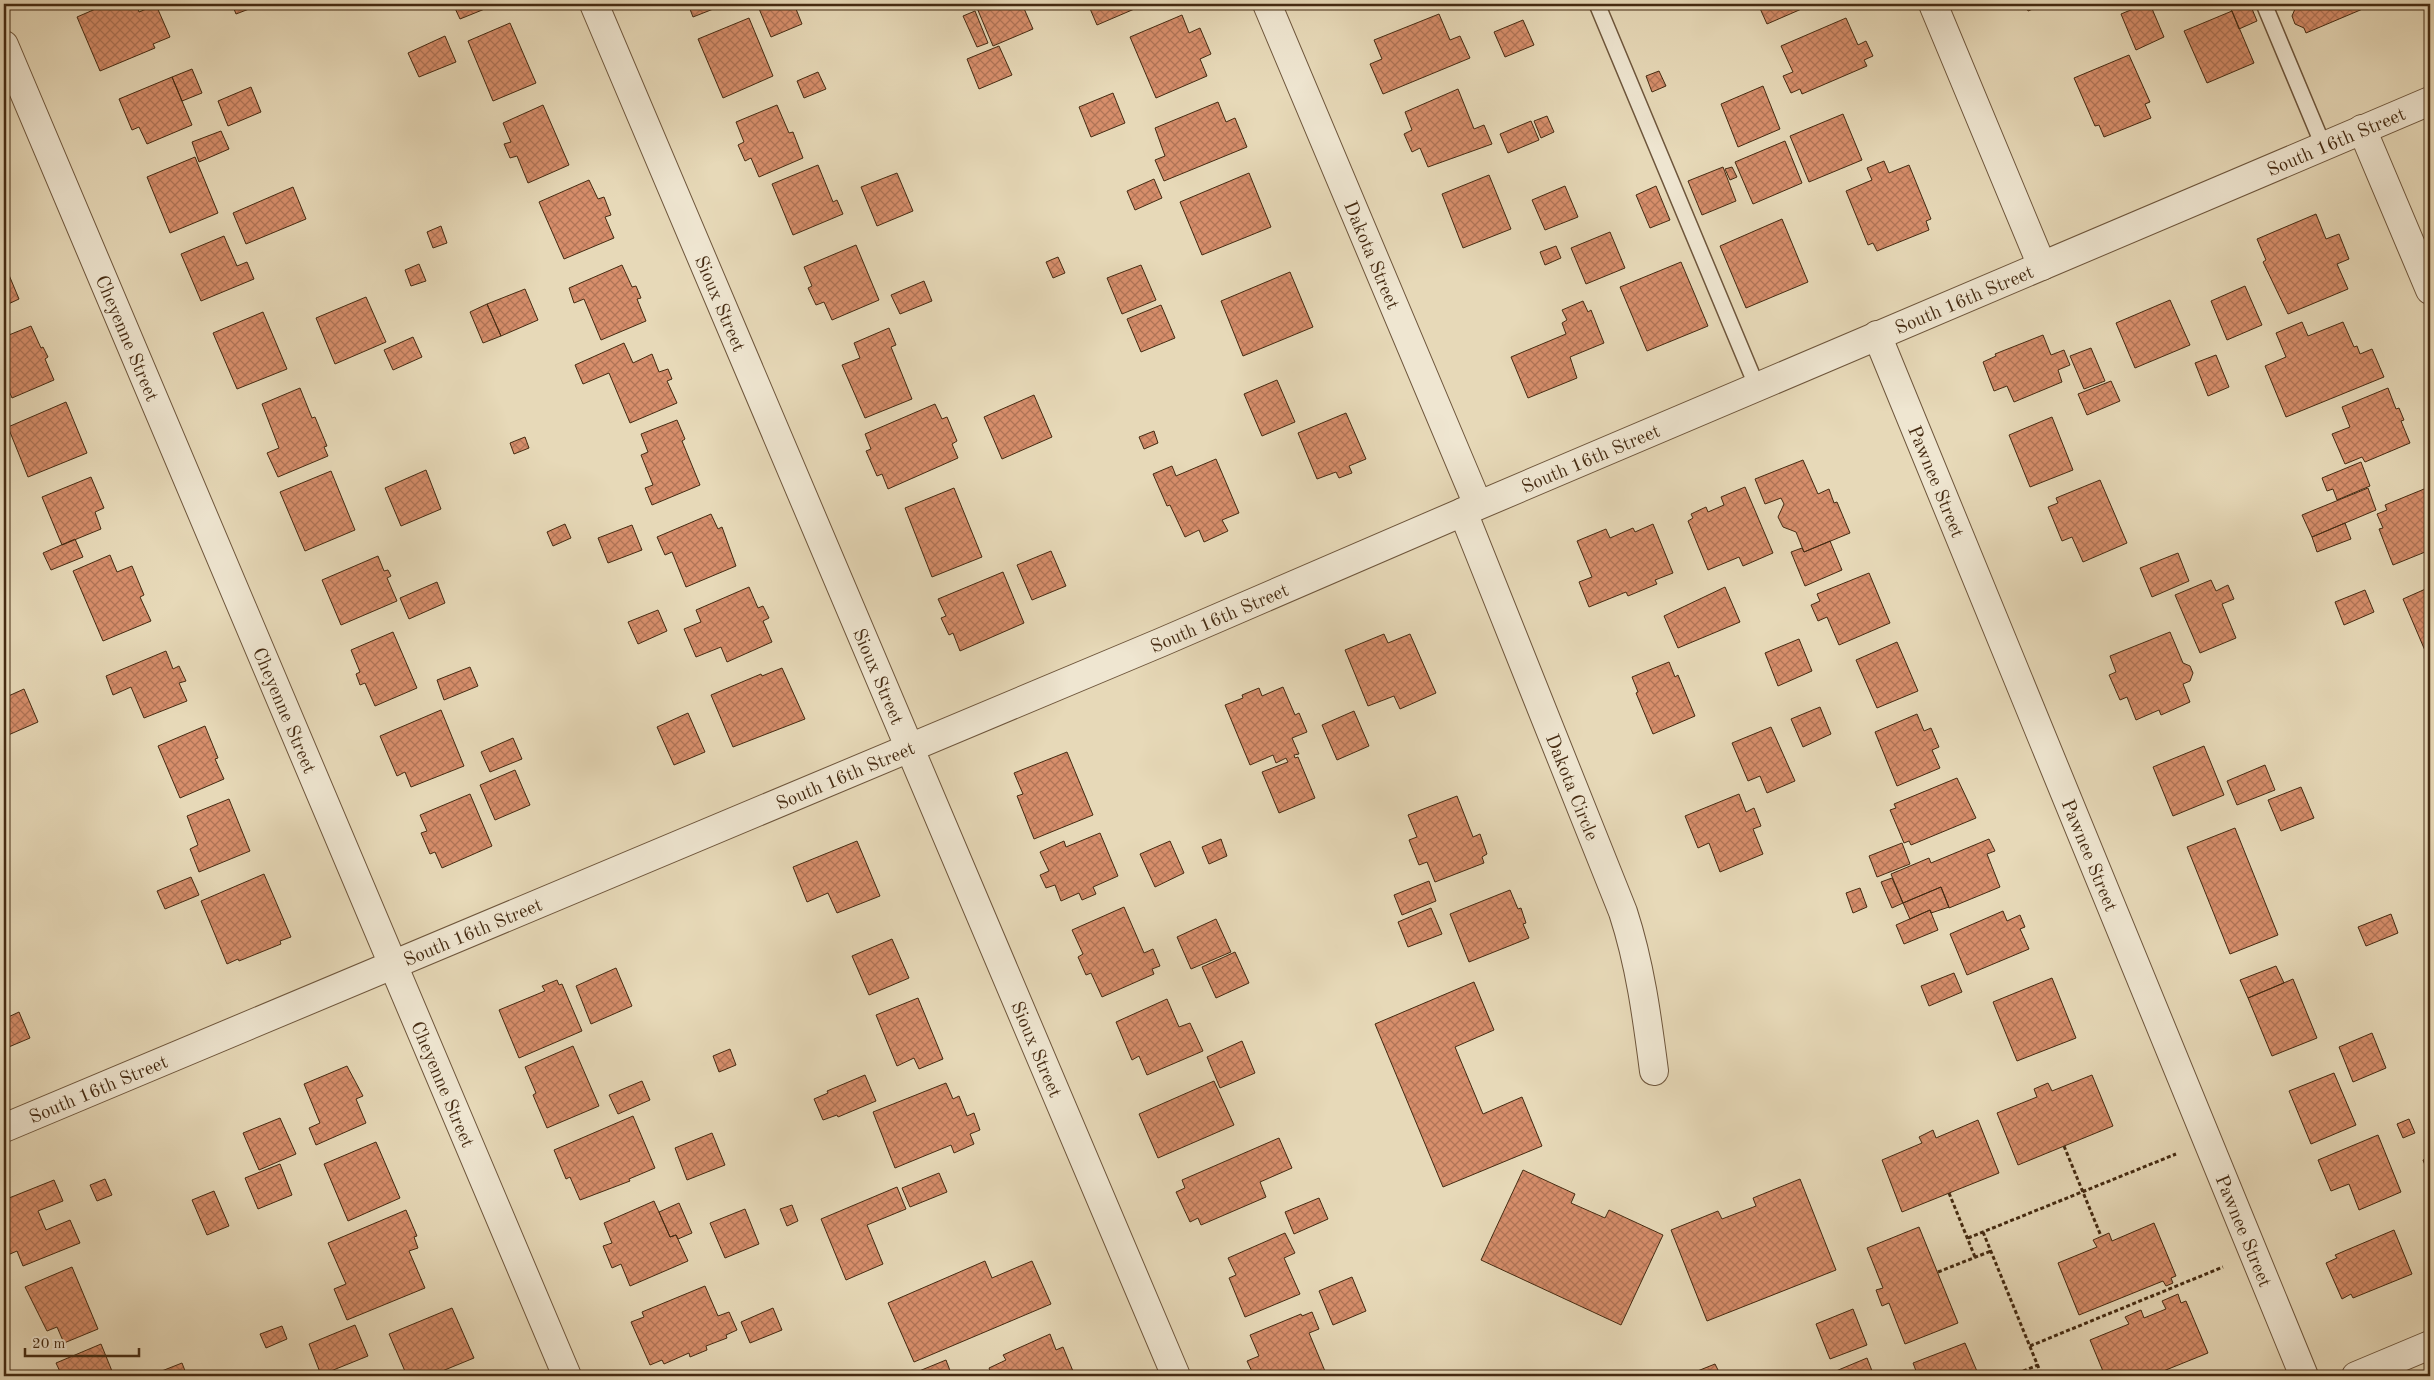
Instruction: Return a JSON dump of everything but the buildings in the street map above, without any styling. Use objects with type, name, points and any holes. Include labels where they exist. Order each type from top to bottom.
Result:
[{"type":"street","name":"Sioux Street","points":[[594,4],[1176,1376]]},
{"type":"street","name":"Dakota Street","points":[[1267,4],[1470,509]]},
{"type":"street","points":[[1933,4],[2042,266]]},
{"type":"street","name":"Cheyenne Street","points":[[4,45],[567,1376]]},
{"type":"street","name":"South 16th Street","points":[[4,1128],[1162,642],[2430,101]]},
{"type":"street","points":[[2362,129],[2430,290]]},
{"type":"street","name":"Pawnee Street","points":[[1877,336],[2304,1376]]},
{"type":"street","name":"Dakota Circle","points":[[1470,509],[1635,948],[1641,976],[1654,1071]]},
{"type":"street","points":[[2356,1376],[2430,1345]]},
{"type":"lane","points":[[1598,4],[1758,387]]},
{"type":"lane","points":[[2264,4],[2323,146]]},
{"type":"path","points":[[1968,1238],[2207,1142]]},
{"type":"path","points":[[2064,1146],[2101,1236]]},
{"type":"path","points":[[1950,1193],[1975,1257]]},
{"type":"path","points":[[1983,1232],[2042,1376]]},
{"type":"path","points":[[1938,1272],[1991,1251]]},
{"type":"path","points":[[2030,1346],[2254,1254]]},
{"type":"path","points":[[2011,1376],[2038,1365]]}]
